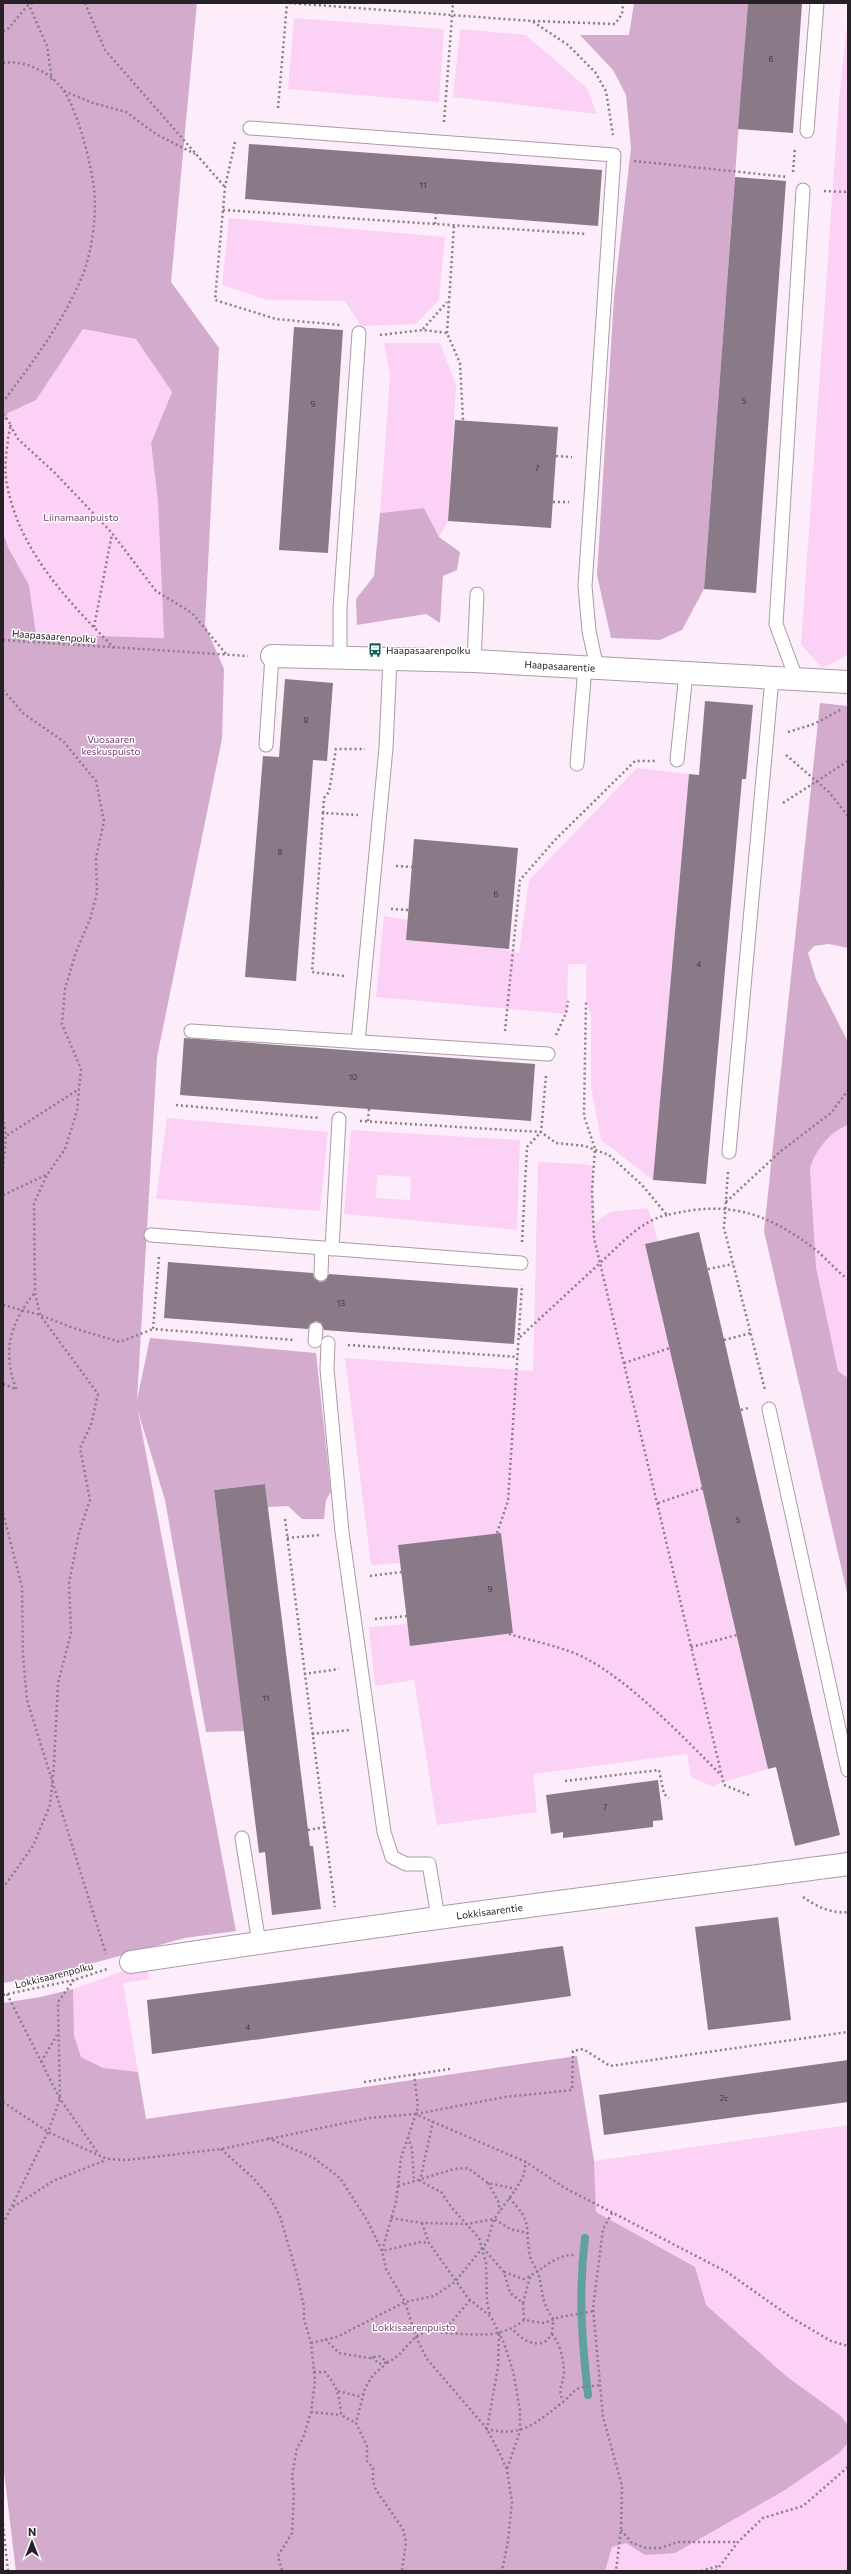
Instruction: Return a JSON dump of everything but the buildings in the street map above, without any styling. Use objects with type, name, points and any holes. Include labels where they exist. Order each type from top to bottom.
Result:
[{"type":"street","name":"Haapasaarentie","points":[[272,656],[474,661],[848,682]]},
{"type":"street","name":"Lokkisaarentie","points":[[131,1962],[438,1917],[544,1906],[848,1864]]},
{"type":"lane","points":[[807,130],[817,3]]},
{"type":"lane","points":[[250,128],[614,155],[610,235],[585,586],[591,668],[577,764]]},
{"type":"lane","points":[[796,678],[776,624],[803,190]]},
{"type":"lane","points":[[340,657],[340,609],[359,337]]},
{"type":"lane","points":[[474,661],[477,594]]},
{"type":"lane","points":[[266,745],[272,656]]},
{"type":"lane","points":[[358,1042],[386,748],[390,659]]},
{"type":"lane","points":[[677,760],[686,673]]},
{"type":"lane","points":[[729,1152],[772,678]]},
{"type":"lane","points":[[191,1032],[548,1054]]},
{"type":"lane","points":[[321,1274],[327,1249],[339,1119]]},
{"type":"lane","points":[[150,1235],[521,1263]]},
{"type":"lane","points":[[320,1338],[327,1369],[342,1532],[368,1728],[384,1832],[392,1857],[406,1864],[429,1864],[438,1917]]},
{"type":"lane","points":[[770,1410],[848,1770]]},
{"type":"lane","points":[[242,1838],[259,1943]]},
{"type":"path","points":[[28,3],[35,3]]},
{"type":"path","points":[[3,31],[7,30],[28,3]]},
{"type":"path","points":[[28,3],[46,46],[52,80]]},
{"type":"path","points":[[85,3],[105,50],[225,187]]},
{"type":"path","points":[[276,130],[288,3],[532,21],[615,24],[622,14],[623,3]]},
{"type":"path","points":[[435,224],[453,3]]},
{"type":"path","points":[[532,21],[568,45],[595,72],[606,91],[612,121],[614,155],[631,161],[792,177],[796,138],[807,130]]},
{"type":"path","points":[[3,63],[11,61],[25,64],[46,74],[63,90],[93,103],[126,112],[156,134],[197,155]]},
{"type":"path","points":[[3,402],[60,320],[82,278],[90,249],[94,220],[94,190],[86,150],[63,90]]},
{"type":"path","points":[[250,128],[234,143],[225,187],[215,300],[276,319],[346,325],[359,337]]},
{"type":"path","points":[[223,210],[610,235]]},
{"type":"path","points":[[454,225],[447,302],[447,332],[460,363],[463,420]]},
{"type":"path","points":[[423,330],[447,302]]},
{"type":"path","points":[[385,334],[423,330],[447,332]]},
{"type":"path","points":[[3,414],[18,439],[55,473],[112,533],[156,591],[192,613],[226,654]]},
{"type":"path","points":[[10,425],[5,464],[6,483],[12,510],[24,536],[44,569],[70,603],[114,648]]},
{"type":"path","points":[[486,475],[519,477]]},
{"type":"path","points":[[94,628],[112,533]]},
{"type":"path","name":"Haapasaarenpolku","points":[[3,640],[114,648],[272,656]]},
{"type":"path","points":[[3,690],[24,714],[63,741],[96,781],[104,821],[96,858],[97,893],[90,919],[76,952],[65,990],[62,1024],[82,1069],[77,1111],[65,1148],[46,1175],[34,1203],[36,1292],[40,1315],[98,1394],[91,1425],[80,1448],[90,1500],[79,1533],[69,1583],[71,1633],[58,1683],[50,1804],[33,1846],[3,1888]]},
{"type":"path","points":[[767,739],[814,724],[848,706]]},
{"type":"path","points":[[767,739],[818,782],[848,816]]},
{"type":"path","points":[[364,978],[312,972],[324,798],[329,792],[336,749],[386,748]]},
{"type":"path","points":[[503,1051],[515,898],[520,880],[555,840],[635,761],[677,760]]},
{"type":"path","points":[[760,817],[818,782],[848,761]]},
{"type":"path","points":[[323,813],[380,816]]},
{"type":"path","points":[[3,879],[3,894]]},
{"type":"path","points":[[445,892],[478,896]]},
{"type":"path","points":[[497,1533],[508,1501],[523,1288],[521,1263],[527,1147],[541,1132],[548,1054],[566,1013],[568,1001]]},
{"type":"path","points":[[586,1002],[584,1116],[595,1148],[592,1192],[594,1238],[724,1785],[749,1795]]},
{"type":"path","points":[[4,1137],[79,1089]]},
{"type":"path","points":[[726,1202],[781,1151],[830,1113],[848,1090]]},
{"type":"path","points":[[368,1121],[369,1109]]},
{"type":"path","points":[[3,1117],[3,1168]]},
{"type":"path","points":[[541,1132],[556,1143],[595,1148],[609,1155],[642,1185],[667,1215]]},
{"type":"path","points":[[729,1152],[724,1228],[770,1410]]},
{"type":"path","points":[[3,1195],[46,1175]]},
{"type":"path","points":[[519,1338],[642,1226],[654,1218],[695,1208],[725,1209],[752,1213],[791,1232],[848,1279]]},
{"type":"path","points":[[708,1269],[733,1264]]},
{"type":"path","points":[[3,1384],[16,1389],[10,1372],[9,1349],[11,1335],[21,1309],[36,1292]]},
{"type":"path","points":[[3,1305],[40,1315],[73,1328],[120,1342],[153,1329]]},
{"type":"path","points":[[724,1340],[751,1333]]},
{"type":"path","points":[[624,1363],[670,1348]]},
{"type":"path","points":[[658,1503],[703,1488]]},
{"type":"path","points":[[3,1513],[22,1587],[23,1656],[28,1700],[52,1783],[110,1968]]},
{"type":"path","points":[[285,1519],[304,1674],[339,1931]]},
{"type":"path","points":[[287,1538],[342,1532]]},
{"type":"path","points":[[348,1578],[401,1572]]},
{"type":"path","points":[[439,1590],[472,1588]]},
{"type":"path","points":[[354,1620],[407,1616]]},
{"type":"path","points":[[509,1634],[584,1657],[619,1681],[674,1729],[722,1775]]},
{"type":"path","points":[[691,1647],[737,1635]]},
{"type":"path","points":[[304,1674],[360,1666]]},
{"type":"path","points":[[312,1734],[368,1728]]},
{"type":"path","points":[[565,1781],[659,1770],[664,1794],[669,1798]]},
{"type":"path","points":[[308,1830],[325,1827]]},
{"type":"path","name":"Lokkisaarenpolku","points":[[3,1995],[74,1980],[131,1962]]},
{"type":"path","points":[[3,2224],[13,2208],[48,2132],[60,2100],[58,2002],[74,1980]]},
{"type":"path","points":[[7,1994],[60,2100],[98,2154]]},
{"type":"path","points":[[13,2208],[53,2181],[107,2159],[127,2160],[221,2149],[369,2118],[415,2114],[505,2097],[572,2090],[573,2051],[583,2049],[610,2066],[848,2032]]},
{"type":"path","points":[[41,2062],[58,2035]]},
{"type":"path","points":[[364,2082],[450,2069]]},
{"type":"path","points":[[382,2251],[398,2186],[401,2158],[418,2106],[414,2074]]},
{"type":"path","points":[[3,2102],[48,2132],[107,2159]]},
{"type":"path","points":[[415,2114],[526,2162],[565,2188],[727,2272],[792,2318],[831,2341],[848,2346]]},
{"type":"path","points":[[420,2181],[433,2121]]},
{"type":"path","points":[[408,2137],[413,2156],[414,2182]]},
{"type":"path","points":[[268,2138],[314,2158],[340,2178],[367,2220],[382,2251],[386,2269],[405,2302],[416,2337],[427,2359],[487,2429],[507,2470],[512,2502],[508,2541],[502,2571]]},
{"type":"path","points":[[221,2149],[269,2196],[280,2216],[297,2275],[304,2307],[304,2319],[311,2344],[314,2372],[311,2412],[303,2438],[297,2448],[292,2476],[292,2533],[278,2556],[282,2571]]},
{"type":"path","points":[[311,2344],[337,2337],[405,2302],[434,2296],[456,2280],[487,2242],[494,2219],[523,2177],[526,2162]]},
{"type":"path","points":[[398,2186],[420,2181],[454,2169],[468,2168],[488,2182],[516,2189]]},
{"type":"path","points":[[420,2181],[441,2192],[479,2238],[483,2247],[504,2272],[510,2293],[523,2303]]},
{"type":"path","points":[[488,2182],[498,2201],[500,2212]]},
{"type":"path","points":[[509,2198],[521,2210],[529,2226],[528,2232],[531,2259],[538,2273],[545,2307],[553,2319],[552,2334],[561,2351],[564,2371],[559,2392],[563,2402]]},
{"type":"path","points":[[612,2213],[603,2229],[597,2267],[594,2311],[603,2417],[622,2486],[621,2529],[616,2571]]},
{"type":"path","points":[[391,2218],[422,2223],[467,2224],[494,2219],[510,2229],[528,2232]]},
{"type":"path","points":[[422,2223],[429,2243],[470,2300],[490,2317],[499,2334],[513,2371],[520,2411],[520,2431],[507,2470]]},
{"type":"path","points":[[382,2251],[422,2242],[429,2243]]},
{"type":"path","points":[[483,2247],[490,2317]]},
{"type":"path","points":[[504,2272],[523,2279],[538,2273],[554,2259],[565,2255],[574,2255]]},
{"type":"path","points":[[524,2320],[523,2303],[530,2276]]},
{"type":"path","points":[[443,2333],[470,2300]]},
{"type":"path","points":[[372,2357],[379,2364],[397,2359],[416,2337],[426,2332],[471,2336],[499,2334],[524,2320],[544,2323],[553,2319],[594,2311]]},
{"type":"path","points":[[512,2328],[518,2337],[535,2344],[544,2342],[552,2334]]},
{"type":"path","points":[[487,2429],[498,2367],[499,2334]]},
{"type":"path","points":[[325,2339],[339,2353],[372,2357],[378,2356],[388,2362]]},
{"type":"path","points":[[356,2423],[365,2388],[373,2375],[388,2362]]},
{"type":"path","points":[[314,2372],[325,2372],[338,2391],[341,2415]]},
{"type":"path","points":[[487,2429],[501,2433],[520,2431],[537,2422],[563,2402],[571,2393],[581,2388],[601,2385]]},
{"type":"path","points":[[338,2391],[358,2396],[364,2394]]},
{"type":"path","points":[[311,2412],[341,2415],[356,2423],[367,2446],[368,2461],[373,2468],[373,2481],[376,2490],[403,2529],[406,2542],[402,2571]]},
{"type":"path","points":[[716,2571],[718,2566],[738,2542],[763,2518],[803,2506],[848,2467]]},
{"type":"path","points":[[3,2524],[8,2571]]},
{"type":"path","points":[[621,2529],[632,2543],[646,2548],[660,2548],[678,2542],[738,2542]]},
{"type":"path","points":[[701,2571],[718,2566]]},
{"type":"green space","name":"Vuosaaren keskuspuisto","points":[[3,3],[197,3],[171,282],[219,348],[205,625],[224,669],[222,739],[157,1057],[137,1400],[150,1338],[316,1353],[331,1492],[326,1500],[324,1519],[302,1519],[288,1506],[268,1507],[265,1484],[214,1490],[244,1731],[206,1732],[165,1500],[138,1411],[236,1931],[185,1938],[46,1976],[3,1983],[3,533],[9,549],[29,585],[36,634],[164,638],[158,502],[151,443],[172,392],[136,339],[83,329],[36,400],[8,413],[3,423]]},
{"type":"green space","points":[[634,3],[748,3],[704,589],[682,630],[660,640],[611,638],[597,575],[614,297],[631,148],[626,95],[613,70],[580,35],[629,35]]},
{"type":"green space","points":[[848,17],[848,655],[822,668],[801,644],[839,99]]},
{"type":"green space","points":[[294,18],[444,29],[439,102],[288,89]]},
{"type":"green space","points":[[460,29],[526,35],[587,88],[597,114],[453,97]]},
{"type":"green space","points":[[229,218],[445,237],[439,300],[416,324],[361,326],[345,301],[267,300],[222,285]]},
{"type":"green space","name":"Liinamaanpuisto","points":[[83,329],[136,339],[172,392],[151,443],[158,502],[164,638],[36,634],[29,585],[9,549],[3,533],[3,423],[8,413],[36,399]]},
{"type":"green space","points":[[384,343],[440,343],[456,385],[448,521],[439,537],[424,508],[380,513],[390,376]]},
{"type":"green space","points":[[424,508],[439,537],[460,552],[457,570],[443,576],[440,623],[426,614],[357,625],[356,599],[374,576],[380,513]]},
{"type":"green space","points":[[820,703],[848,706],[848,948],[829,944],[814,946],[808,953],[816,979],[848,1042],[848,1125],[841,1128],[829,1137],[819,1149],[810,1169],[816,1267],[838,1371],[848,1378],[848,1597],[764,1231]]},
{"type":"green space","points":[[637,768],[689,774],[653,1180],[601,1140],[591,1086],[591,1015],[586,1002],[586,964],[568,964],[567,1014],[376,997],[384,916],[408,920],[406,940],[498,948],[519,953],[529,880]]},
{"type":"green space","points":[[167,1118],[328,1132],[320,1211],[156,1199]]},
{"type":"green space","points":[[848,1125],[848,1378],[838,1371],[816,1267],[810,1169],[819,1149],[829,1137],[841,1128]]},
{"type":"green space","points":[[351,1130],[520,1140],[517,1230],[344,1214]],"holes":[[[377,1175],[411,1177],[410,1200],[376,1198]]]},
{"type":"green space","points":[[538,1162],[583,1164],[593,1166],[594,1223],[610,1212],[648,1208],[658,1241],[646,1245],[768,1769],[720,1783],[714,1787],[691,1777],[687,1754],[533,1774],[537,1812],[437,1825],[414,1680],[375,1686],[369,1627],[408,1624],[411,1646],[513,1633],[501,1533],[398,1545],[400,1563],[371,1565],[345,1358],[533,1371]]},
{"type":"green space","name":"Lokkisaarenpuisto","points":[[147,1964],[149,1979],[123,1983],[146,2119],[577,2056],[594,2161],[848,2125],[848,2571],[16,2571],[3,2463],[3,2003],[64,1991]]},
{"type":"green space","name":"Lokkisaarenpuisto","points":[[73,1989],[74,2036],[81,2057],[103,2068],[138,2072],[146,2119],[577,2056],[594,2161],[596,2212],[695,2267],[706,2305],[786,2376],[841,2416],[848,2426],[848,2443],[839,2453],[785,2490],[675,2553],[645,2555],[626,2543],[612,2547],[605,2571],[16,2571],[3,2463],[3,2003],[41,1997]]},
{"type":"waterway","points":[[585,2238],[581,2298],[588,2395]]},
{"type":"place","name":"Haapasaarenpolku","points":[[375,650]]}]
